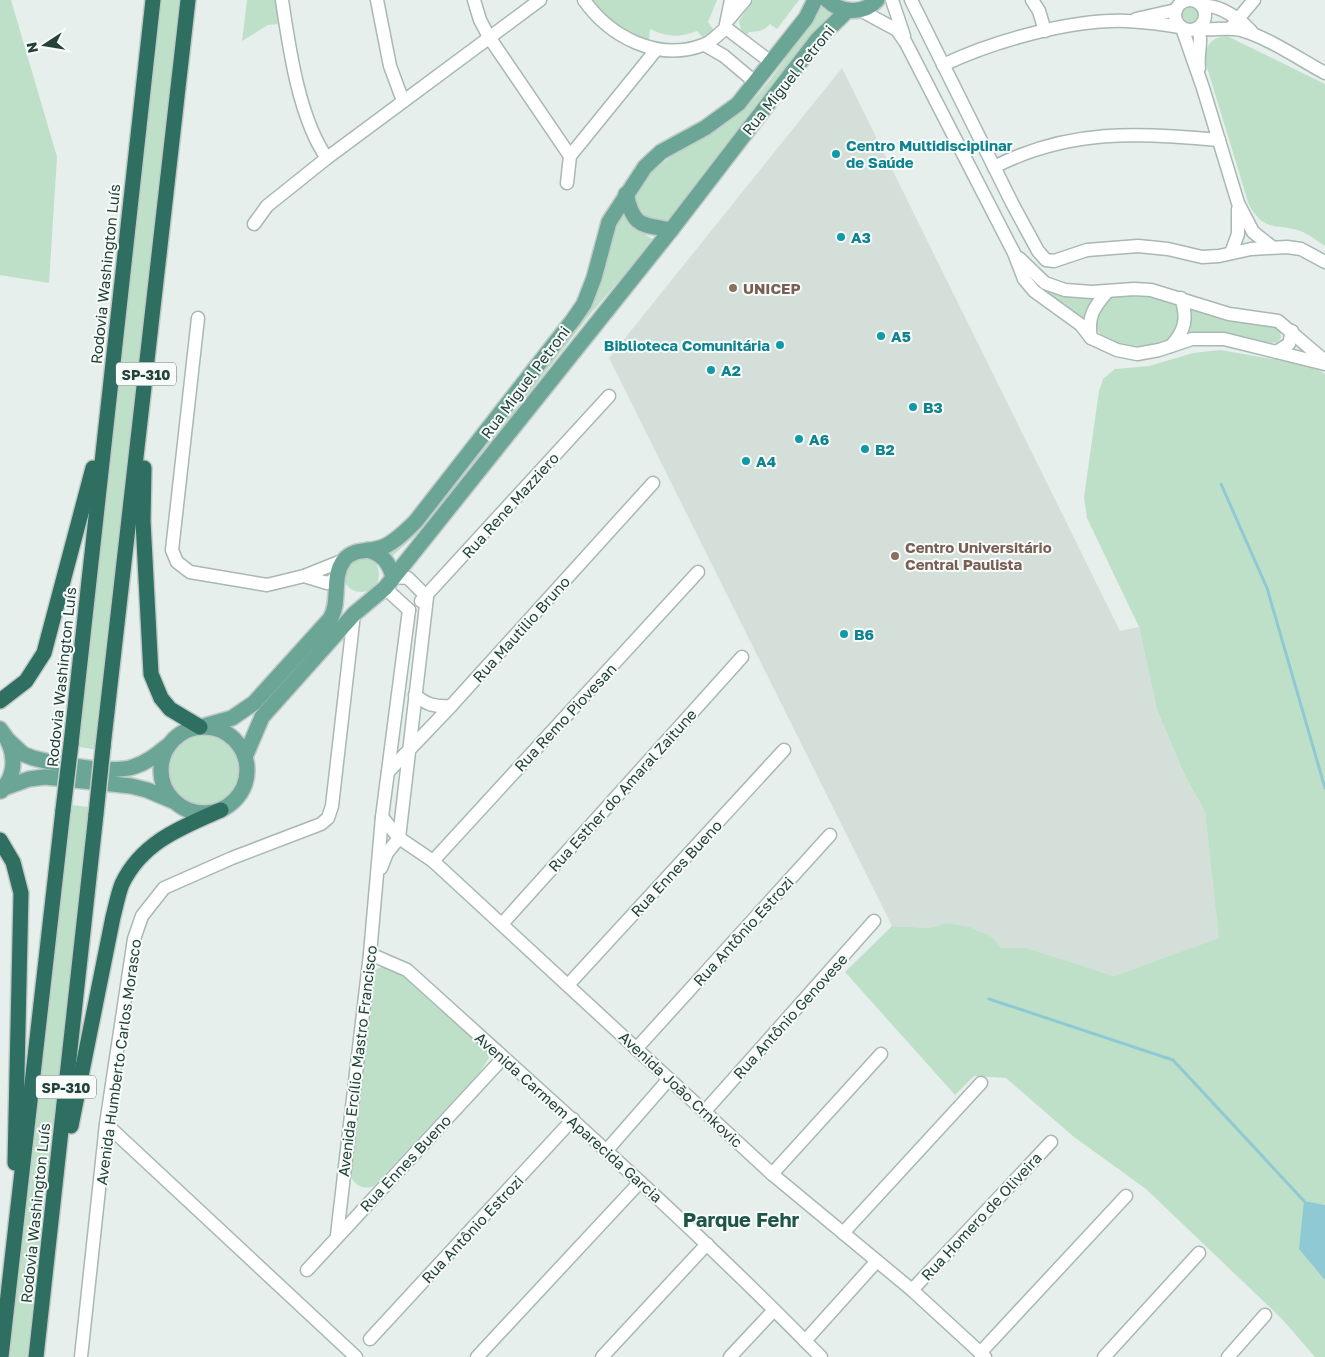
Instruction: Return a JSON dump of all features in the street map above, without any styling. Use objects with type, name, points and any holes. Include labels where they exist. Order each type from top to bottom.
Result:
[{"type":"highway","name":"Rodovia Washington Luís","points":[[0,1357],[71,744],[153,0]]},
{"type":"highway","name":"Rodovia Washington Luís","points":[[36,1357],[188,0]]},
{"type":"highway","points":[[0,701],[26,681],[44,653],[90,484],[113,366]]},
{"type":"highway","points":[[146,373],[142,521],[151,674],[161,698],[170,709],[202,726]]},
{"type":"highway","points":[[52,1218],[113,917],[122,884],[142,854],[156,842],[221,810]]},
{"type":"highway","points":[[0,840],[13,862],[21,893],[13,1252]]},
{"type":"main road","name":"Rua Miguel Petroni","points":[[344,560],[353,553],[385,546],[416,521],[584,304],[594,278],[609,222],[645,167],[661,152],[721,117],[738,104],[806,18],[815,0]]},
{"type":"main road","points":[[827,0],[834,6],[853,11]]},
{"type":"main road","name":"Rua Miguel Petroni","points":[[245,757],[262,717],[354,614],[389,582],[671,230],[817,40],[853,11],[877,0]]},
{"type":"main road","points":[[626,194],[633,218],[640,224],[671,230]]},
{"type":"main road","points":[[368,550],[378,553],[386,560],[389,582]]},
{"type":"main road","points":[[4,734],[23,754],[33,758],[116,770],[132,768],[149,761],[176,736],[187,730],[232,718],[254,703],[334,613],[337,578],[344,560]]},
{"type":"main road","points":[[335,599],[341,608],[354,614]]},
{"type":"main road","points":[[2,790],[29,779],[45,778],[131,786],[147,790],[196,813],[209,813],[221,810],[236,798],[245,782],[247,769],[245,757],[239,745],[230,735],[218,729],[202,726]]},
{"type":"main road","points":[[2,790],[10,777],[13,765],[13,752],[4,734]]},
{"type":"main road","points":[[167,746],[160,769],[166,792],[173,801]]},
{"type":"street","points":[[282,0],[294,67],[305,109],[313,134],[327,158]]},
{"type":"street","points":[[376,0],[390,66],[403,100]]},
{"type":"street","points":[[474,0],[480,20],[489,37],[570,156]]},
{"type":"street","points":[[254,224],[267,206],[327,158],[540,0]]},
{"type":"street","points":[[584,0],[599,18],[629,40],[656,50],[673,51],[705,45],[727,24],[745,0]]},
{"type":"street","points":[[727,24],[731,0]]},
{"type":"street","points":[[892,0],[906,43]]},
{"type":"street","points":[[911,0],[1038,252],[1046,260],[1054,261],[1087,250],[1138,246],[1168,249],[1202,256],[1272,247],[1301,249],[1325,262]]},
{"type":"street","points":[[1032,0],[1039,11],[1045,31]]},
{"type":"street","points":[[1126,21],[1188,0],[1212,6],[1254,35],[1325,73]]},
{"type":"street","points":[[943,65],[987,48],[1045,31],[1090,23],[1126,21],[1181,27],[1190,30],[1199,28],[1207,30],[1234,23],[1254,0]]},
{"type":"street","points":[[1200,3],[1205,15],[1199,28],[1201,35],[1198,60],[1203,88]]},
{"type":"street","points":[[1174,6],[1176,19],[1181,27],[1203,88],[1238,203],[1254,232],[1272,247]]},
{"type":"street","points":[[853,11],[897,30],[906,43],[1014,253],[1024,279],[1034,291],[1081,325],[1091,338],[1128,354],[1146,353],[1192,340],[1209,338],[1237,342],[1325,363]]},
{"type":"street","points":[[727,24],[772,63]]},
{"type":"street","points":[[705,45],[724,56],[756,82]]},
{"type":"street","points":[[567,183],[570,156],[656,50]]},
{"type":"street","points":[[994,167],[1023,154],[1053,145],[1128,133],[1219,140]]},
{"type":"street","points":[[1231,252],[1238,234],[1238,203]]},
{"type":"street","points":[[1014,253],[1037,277],[1056,287],[1082,292],[1151,290],[1229,314],[1278,321],[1292,331],[1325,363]]},
{"type":"street","points":[[1091,338],[1090,322],[1093,308],[1107,292]]},
{"type":"street","points":[[1171,346],[1185,327],[1184,307],[1181,298]]},
{"type":"street","points":[[198,318],[172,550],[174,556],[182,568],[190,572],[267,585],[304,576],[344,560]]},
{"type":"street","points":[[1276,352],[1289,344],[1292,331]]},
{"type":"street","name":"Rua Rene Mazziero","points":[[410,610],[427,597],[609,396]]},
{"type":"street","name":"Rua Mautilio Bruno","points":[[388,772],[408,753],[653,484]]},
{"type":"street","name":"Rua Remo Piovesan","points":[[433,861],[698,572]]},
{"type":"street","points":[[304,576],[327,583],[337,578]]},
{"type":"street","points":[[399,838],[427,597],[408,578],[389,582],[410,610]]},
{"type":"street","name":"Avenida Ercílio Mastro Francisco","points":[[338,1235],[370,954],[382,817],[410,610]]},
{"type":"street","name":"Avenida Humberto Carlos Morasco","points":[[81,1357],[106,1124],[134,939],[142,916],[164,888],[232,858],[304,832],[321,824],[328,818],[332,806],[354,614]]},
{"type":"street","name":"Rua Esther do Amaral Zaitune","points":[[502,924],[742,657]]},
{"type":"street","points":[[415,695],[424,703],[435,707],[451,706]]},
{"type":"street","name":"Rua Ennes Bueno","points":[[568,985],[784,750]]},
{"type":"street","name":"Avenida João Crnkovic","points":[[382,817],[399,838],[433,861],[772,1174],[912,1290],[982,1355]]},
{"type":"street","name":"Rua Antônio Estrozi","points":[[636,1049],[830,835]]},
{"type":"street","name":"Avenida Ercílio Mastro Francisco","points":[[375,887],[383,860],[392,844],[399,838]]},
{"type":"street","name":"Rua Antônio Genovese","points":[[705,1111],[874,921]]},
{"type":"street","name":"Avenida Carmem Aparecida Garcia","points":[[370,954],[407,970],[607,1150],[707,1244],[822,1357]]},
{"type":"street","points":[[772,1174],[881,1054]]},
{"type":"street","name":"Rua Ennes Bueno","points":[[307,1270],[503,1058]]},
{"type":"street","points":[[607,1150],[670,1080]]},
{"type":"street","points":[[843,1233],[981,1083]]},
{"type":"street","name":"Rua Antônio Estrozi","points":[[370,1340],[573,1119]]},
{"type":"street","points":[[106,1124],[356,1357]]},
{"type":"street","name":"Rua Homero de Oliveira","points":[[912,1290],[1050,1142]]},
{"type":"street","points":[[477,1357],[640,1182]]},
{"type":"street","points":[[982,1355],[1126,1196]]},
{"type":"street","points":[[602,1357],[707,1244]]},
{"type":"street","points":[[1104,1357],[1199,1253]]},
{"type":"street","points":[[806,1341],[876,1262]]},
{"type":"street","points":[[730,1357],[774,1310]]},
{"type":"street","points":[[1228,1357],[1266,1315]]},
{"type":"shaded area","name":"Centro Universitário Central Paulista","points":[[842,68],[1120,631],[1139,627],[1157,710],[1185,776],[1205,812],[1220,938],[1114,976],[1027,948],[1002,948],[992,937],[948,923],[929,928],[892,926],[609,358]]},
{"type":"green space","points":[[0,0],[11,0],[57,157],[49,283],[0,275]]},
{"type":"green space","points":[[160,0],[185,0],[98,750],[80,747],[79,735]]},
{"type":"green space","points":[[247,0],[276,0],[278,24],[268,25],[242,41]]},
{"type":"green space","points":[[591,0],[717,0],[708,22],[715,32],[704,39],[697,31],[673,36],[650,29],[649,40],[617,24]]},
{"type":"green space","points":[[753,0],[799,0],[777,29],[770,24],[763,30],[749,32],[747,35],[741,30],[739,21]]},
{"type":"green space","points":[[821,3],[834,14],[825,21],[671,220],[656,223],[639,213],[634,195],[645,180],[670,157],[713,132],[753,100],[784,60]]},
{"type":"green space","points":[[1191,4],[1199,7],[1202,15],[1199,23],[1191,26],[1183,23],[1180,15],[1183,7]]},
{"type":"green space","points":[[1227,36],[1325,84],[1325,246],[1300,231],[1272,226],[1260,220],[1249,205],[1205,61],[1206,51],[1210,43],[1217,38]]},
{"type":"green space","points":[[622,212],[635,228],[654,240],[592,312],[426,526],[391,557],[387,551],[558,348]]},
{"type":"green space","points":[[1029,277],[1095,297],[1090,304],[1085,321],[1037,288]]},
{"type":"green space","points":[[1146,294],[1177,304],[1182,318],[1168,342],[1133,348],[1120,346],[1101,335],[1095,324],[1096,317],[1112,295]]},
{"type":"green space","points":[[1188,306],[1275,323],[1280,329],[1281,338],[1277,342],[1270,343],[1219,333],[1186,336]]},
{"type":"green space","points":[[1220,350],[1312,366],[1325,374],[1325,1357],[1315,1357],[1282,1319],[1146,1189],[1074,1137],[1006,1078],[974,1076],[955,1095],[845,972],[892,926],[929,928],[948,923],[969,927],[992,937],[1002,948],[1027,948],[1114,976],[1219,938],[1205,812],[1185,776],[1157,710],[1139,627],[1087,518],[1084,497],[1099,391],[1103,379],[1115,369],[1149,366],[1193,353]]},
{"type":"green space","points":[[361,556],[373,562],[379,574],[373,586],[361,592],[349,586],[343,574],[349,562]]},
{"type":"green space","points":[[196,734],[210,734],[224,740],[234,750],[240,764],[238,785],[224,802],[210,808],[196,808],[182,802],[172,792],[166,778],[166,764],[172,750],[182,740]]},
{"type":"green space","points":[[70,805],[91,807],[27,1357],[5,1357]]},
{"type":"green space","points":[[384,966],[394,967],[484,1046],[489,1058],[480,1072],[374,1186],[366,1188],[357,1185],[350,1176],[371,976],[375,970]]},
{"type":"water","points":[[1304,1201],[1325,1205],[1325,1280],[1299,1249]]},
{"type":"waterway","points":[[1221,484],[1267,588],[1325,788]]},
{"type":"waterway","points":[[989,999],[1173,1060],[1304,1201]]},
{"type":"place","name":"Centro Multidisciplinar de Saúde","points":[[836,154]]},
{"type":"place","name":"A3","points":[[841,237]]},
{"type":"place","name":"UNICEP","points":[[733,288]]},
{"type":"place","name":"A5","points":[[881,336]]},
{"type":"place","name":"Biblioteca Comunitária","points":[[780,345]]},
{"type":"place","name":"A2","points":[[711,370]]},
{"type":"place","name":"B3","points":[[913,407]]},
{"type":"place","name":"A6","points":[[799,439]]},
{"type":"place","name":"B2","points":[[865,449]]},
{"type":"place","name":"A4","points":[[746,461]]},
{"type":"place","name":"Centro Universitário Central Paulista","points":[[895,556]]},
{"type":"place","name":"B6","points":[[844,634]]},
{"type":"district","name":"Parque Fehr","points":[[741,1219]]}]
